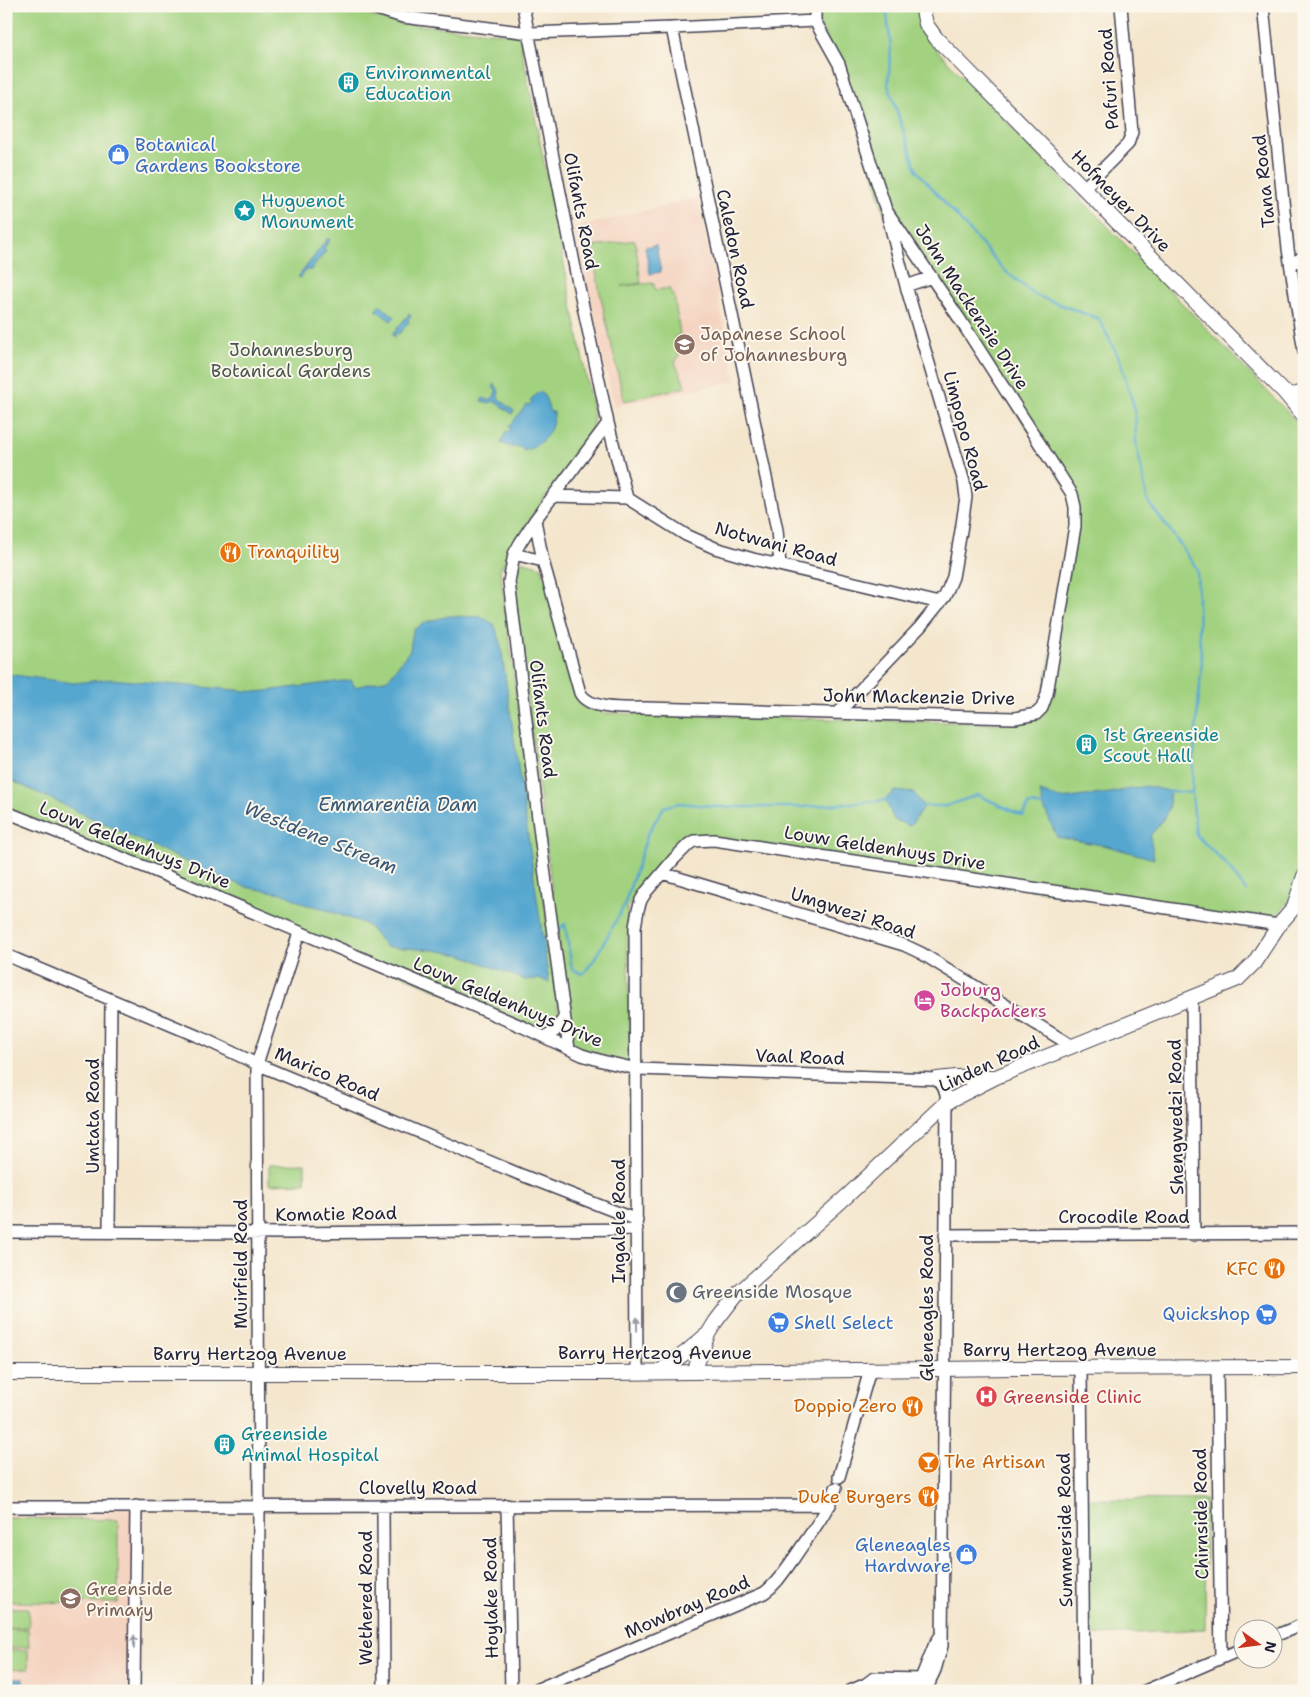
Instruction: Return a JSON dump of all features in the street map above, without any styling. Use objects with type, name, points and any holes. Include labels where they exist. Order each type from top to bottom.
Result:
[{"type":"main road","name":"Hofmeyer Drive","points":[[922,6],[926,24],[936,38],[1284,392],[1304,416]]},
{"type":"main road","points":[[1284,392],[1293,395],[1304,392]]},
{"type":"main road","points":[[1301,900],[1304,876]]},
{"type":"main road","name":"Linden Road","points":[[694,1372],[708,1334],[736,1295],[847,1196],[947,1102],[996,1077],[1232,982],[1243,975],[1254,963],[1279,926],[1301,900]]},
{"type":"main road","points":[[937,1079],[956,1076],[996,1077]]},
{"type":"main road","points":[[658,1372],[687,1352],[708,1334]]},
{"type":"main road","name":"Barry Hertzog Avenue","points":[[6,1373],[637,1373],[1303,1367]]},
{"type":"street","name":"Olifants Road","points":[[523,6],[577,278],[608,423],[627,498]]},
{"type":"street","name":"John Mackenzie Drive","points":[[535,520],[543,561],[580,693],[589,702],[620,708],[839,712],[1016,718],[1038,713],[1045,702],[1075,526],[1075,507],[1072,494],[932,277],[886,210],[839,64],[815,21],[815,6]]},
{"type":"street","name":"Pafuri Road","points":[[1083,189],[1128,144],[1132,132],[1121,6]]},
{"type":"street","name":"Tana Road","points":[[1263,6],[1291,265],[1304,352]]},
{"type":"street","points":[[369,7],[392,15],[413,19],[529,33],[815,21]]},
{"type":"street","name":"Caledon Road","points":[[672,28],[777,530],[780,565]]},
{"type":"street","name":"Limpopo Road","points":[[839,712],[920,627],[945,596],[953,577],[966,504],[966,490],[906,286],[886,210]]},
{"type":"street","points":[[1291,265],[1304,256]]},
{"type":"street","points":[[906,286],[932,277]]},
{"type":"street","name":"Olifants Road","points":[[569,1049],[510,593],[510,569],[514,554],[535,520],[608,423]]},
{"type":"street","points":[[553,496],[627,498]]},
{"type":"street","name":"Notwani Road","points":[[627,498],[700,542],[753,559],[940,603]]},
{"type":"street","points":[[514,554],[543,561]]},
{"type":"street","name":"Louw Geldenhuys Drive","points":[[6,812],[150,869],[402,975],[546,1037],[569,1049],[602,1062],[636,1068],[635,927],[638,910],[646,892],[662,873],[689,844],[699,840],[707,839],[1279,926]]},
{"type":"street","name":"Umgwezi Road","points":[[662,873],[904,945],[921,953],[1072,1046]]},
{"type":"street","name":"Muirfield Road","points":[[258,1691],[257,1064],[299,933]]},
{"type":"street","name":"Marico Road","points":[[6,955],[204,1039],[257,1064],[637,1224]]},
{"type":"street","name":"Shengwedzi Road","points":[[1192,998],[1194,1235]]},
{"type":"street","name":"Umtata Road","points":[[110,1000],[110,1232]]},
{"type":"street","points":[[546,1037],[555,1031],[564,1018]]},
{"type":"street","name":"Vaal Road","points":[[636,1068],[937,1079]]},
{"type":"street","name":"Ingalele Road","points":[[636,1068],[637,1373]]},
{"type":"street","points":[[937,1079],[945,1089],[947,1102]]},
{"type":"street","name":"Gleneagles Road","points":[[921,1687],[941,1652],[947,1102]]},
{"type":"street","name":"Komatie Road","points":[[6,1232],[258,1232],[637,1224]]},
{"type":"street","name":"Crocodile Road","points":[[945,1236],[1304,1233]]},
{"type":"street","name":"Summerside Road","points":[[1081,1369],[1084,1691]]},
{"type":"street","name":"Chirnside Road","points":[[1217,1369],[1221,1658]]},
{"type":"street","name":"Mowbray Road","points":[[533,1691],[764,1593],[775,1584],[830,1504],[870,1370]]},
{"type":"street","name":"Clovelly Road","points":[[6,1507],[830,1504]]},
{"type":"street","name":"Hoylake Road","points":[[507,1505],[511,1691]]},
{"type":"street","points":[[134,1691],[136,1506]]},
{"type":"street","name":"Wethered Road","points":[[383,1506],[384,1691]]},
{"type":"street","points":[[1282,1633],[1304,1624]]},
{"type":"street","points":[[1145,1691],[1232,1653]]},
{"type":"street","points":[[850,1691],[874,1678],[921,1687]]},
{"type":"street","points":[[866,1684],[894,1688],[921,1687]]},
{"type":"shaded area","name":"Japanese School of Johannesburg","points":[[699,197],[736,381],[614,406],[574,228]]},
{"type":"shaded area","name":"Greenside Primary","points":[[136,1506],[134,1691],[6,1691],[6,1507]]},
{"type":"green space","name":"Johannesburg Botanical Gardens","points":[[6,6],[330,6],[398,23],[519,35],[594,417],[589,440],[547,494],[516,541],[500,570],[563,1043],[6,808]]},
{"type":"green space","points":[[819,6],[917,6],[928,41],[1303,428],[1304,881],[1270,925],[686,839],[660,874],[627,907],[631,1065],[572,1046],[513,588],[517,560],[542,567],[577,698],[603,713],[1019,724],[1042,703],[1074,523],[1070,493],[884,213],[846,75],[817,20]]},
{"type":"green space","points":[[635,240],[641,283],[621,286],[653,283],[656,290],[669,288],[674,296],[680,334],[675,337],[679,356],[675,362],[686,387],[624,401],[599,289],[592,247]]},
{"type":"green space","points":[[305,1164],[305,1183],[269,1184],[269,1165]]},
{"type":"green space","points":[[1084,1499],[1206,1500],[1205,1629],[1083,1636]]},
{"type":"green space","points":[[6,1518],[118,1520],[118,1603],[6,1602]]},
{"type":"green space","points":[[6,1608],[28,1608],[29,1627],[6,1628]]},
{"type":"green space","points":[[6,1629],[28,1629],[29,1647],[6,1648]]},
{"type":"green space","points":[[6,1650],[28,1650],[28,1669],[6,1670]]},
{"type":"water","points":[[328,238],[330,240],[324,248],[326,251],[310,271],[307,269],[300,278],[298,277]]},
{"type":"water","points":[[656,245],[661,272],[650,274],[645,247]]},
{"type":"water","points":[[380,305],[395,317],[391,321],[376,310]]},
{"type":"water","points":[[409,314],[411,316],[408,319],[409,322],[394,337],[392,335]]},
{"type":"water","points":[[495,384],[499,391],[498,398],[514,411],[512,414],[495,401],[489,403],[481,401],[483,398],[489,400],[494,397],[496,391],[493,387]]},
{"type":"water","points":[[540,391],[545,397],[550,412],[554,412],[552,426],[546,437],[536,446],[523,451],[522,447],[511,447],[501,443],[506,431],[509,432],[511,428],[509,427],[527,404],[529,405],[532,402],[530,400]]},
{"type":"water","name":"Emmarentia Dam","points":[[448,616],[481,617],[494,624],[500,640],[549,982],[538,979],[525,980],[462,955],[434,950],[386,947],[369,927],[363,923],[307,905],[282,893],[250,888],[219,877],[6,778],[6,674],[74,683],[111,679],[258,692],[351,680],[355,687],[388,679],[410,650],[413,630],[426,622]]},
{"type":"water","points":[[1146,786],[1169,791],[1169,805],[1165,816],[1150,836],[1154,859],[1107,846],[1057,837],[1043,806],[1040,792],[1061,799]]},
{"type":"water","points":[[895,791],[914,793],[924,807],[910,826],[894,820],[885,799]]},
{"type":"water","points":[[6,1678],[23,1678],[23,1686],[6,1686]]},
{"type":"waterway","points":[[886,6],[891,48],[888,85],[917,171],[1004,270],[1035,295],[1099,319],[1120,360],[1135,410],[1136,443],[1148,502],[1197,569],[1199,636],[1202,661],[1192,793]]},
{"type":"waterway","points":[[1167,794],[1169,791],[1192,793],[1196,835],[1226,864],[1246,891]]},
{"type":"waterway","points":[[923,806],[946,806],[978,795],[1023,816],[1029,804],[1044,806]]},
{"type":"waterway","points":[[557,931],[565,924],[572,969],[583,974],[594,960],[624,906],[648,833],[664,807],[678,803],[721,807],[803,807],[888,800]]},
{"type":"waterway","name":"Westdene Stream","points":[[541,944],[550,936]]},
{"type":"place","name":"Environmental Education","points":[[349,83]]},
{"type":"place","name":"Botanical Gardens Bookstore","points":[[119,155]]},
{"type":"place","name":"Huguenot Monument","points":[[245,211]]},
{"type":"place","name":"Japanese School of Johannesburg","points":[[684,344]]},
{"type":"place","name":"Tranquility","points":[[231,552]]},
{"type":"place","name":"1st Greenside Scout Hall","points":[[1087,745]]},
{"type":"place","name":"Joburg Backpackers","points":[[924,1000]]},
{"type":"place","name":"KFC","points":[[1274,1269]]},
{"type":"place","name":"Greenside Mosque","points":[[676,1292]]},
{"type":"place","name":"Quickshop","points":[[1266,1314]]},
{"type":"place","name":"Shell Select","points":[[778,1323]]},
{"type":"place","name":"Greenside Clinic","points":[[987,1397]]},
{"type":"place","name":"Doppio Zero","points":[[913,1406]]},
{"type":"place","name":"Greenside Animal Hospital","points":[[225,1444]]},
{"type":"place","name":"The Artisan","points":[[928,1462]]},
{"type":"place","name":"Duke Burgers","points":[[928,1497]]},
{"type":"place","name":"Gleneagles Hardware","points":[[967,1555]]},
{"type":"place","name":"Greenside Primary","points":[[70,1599]]}]
